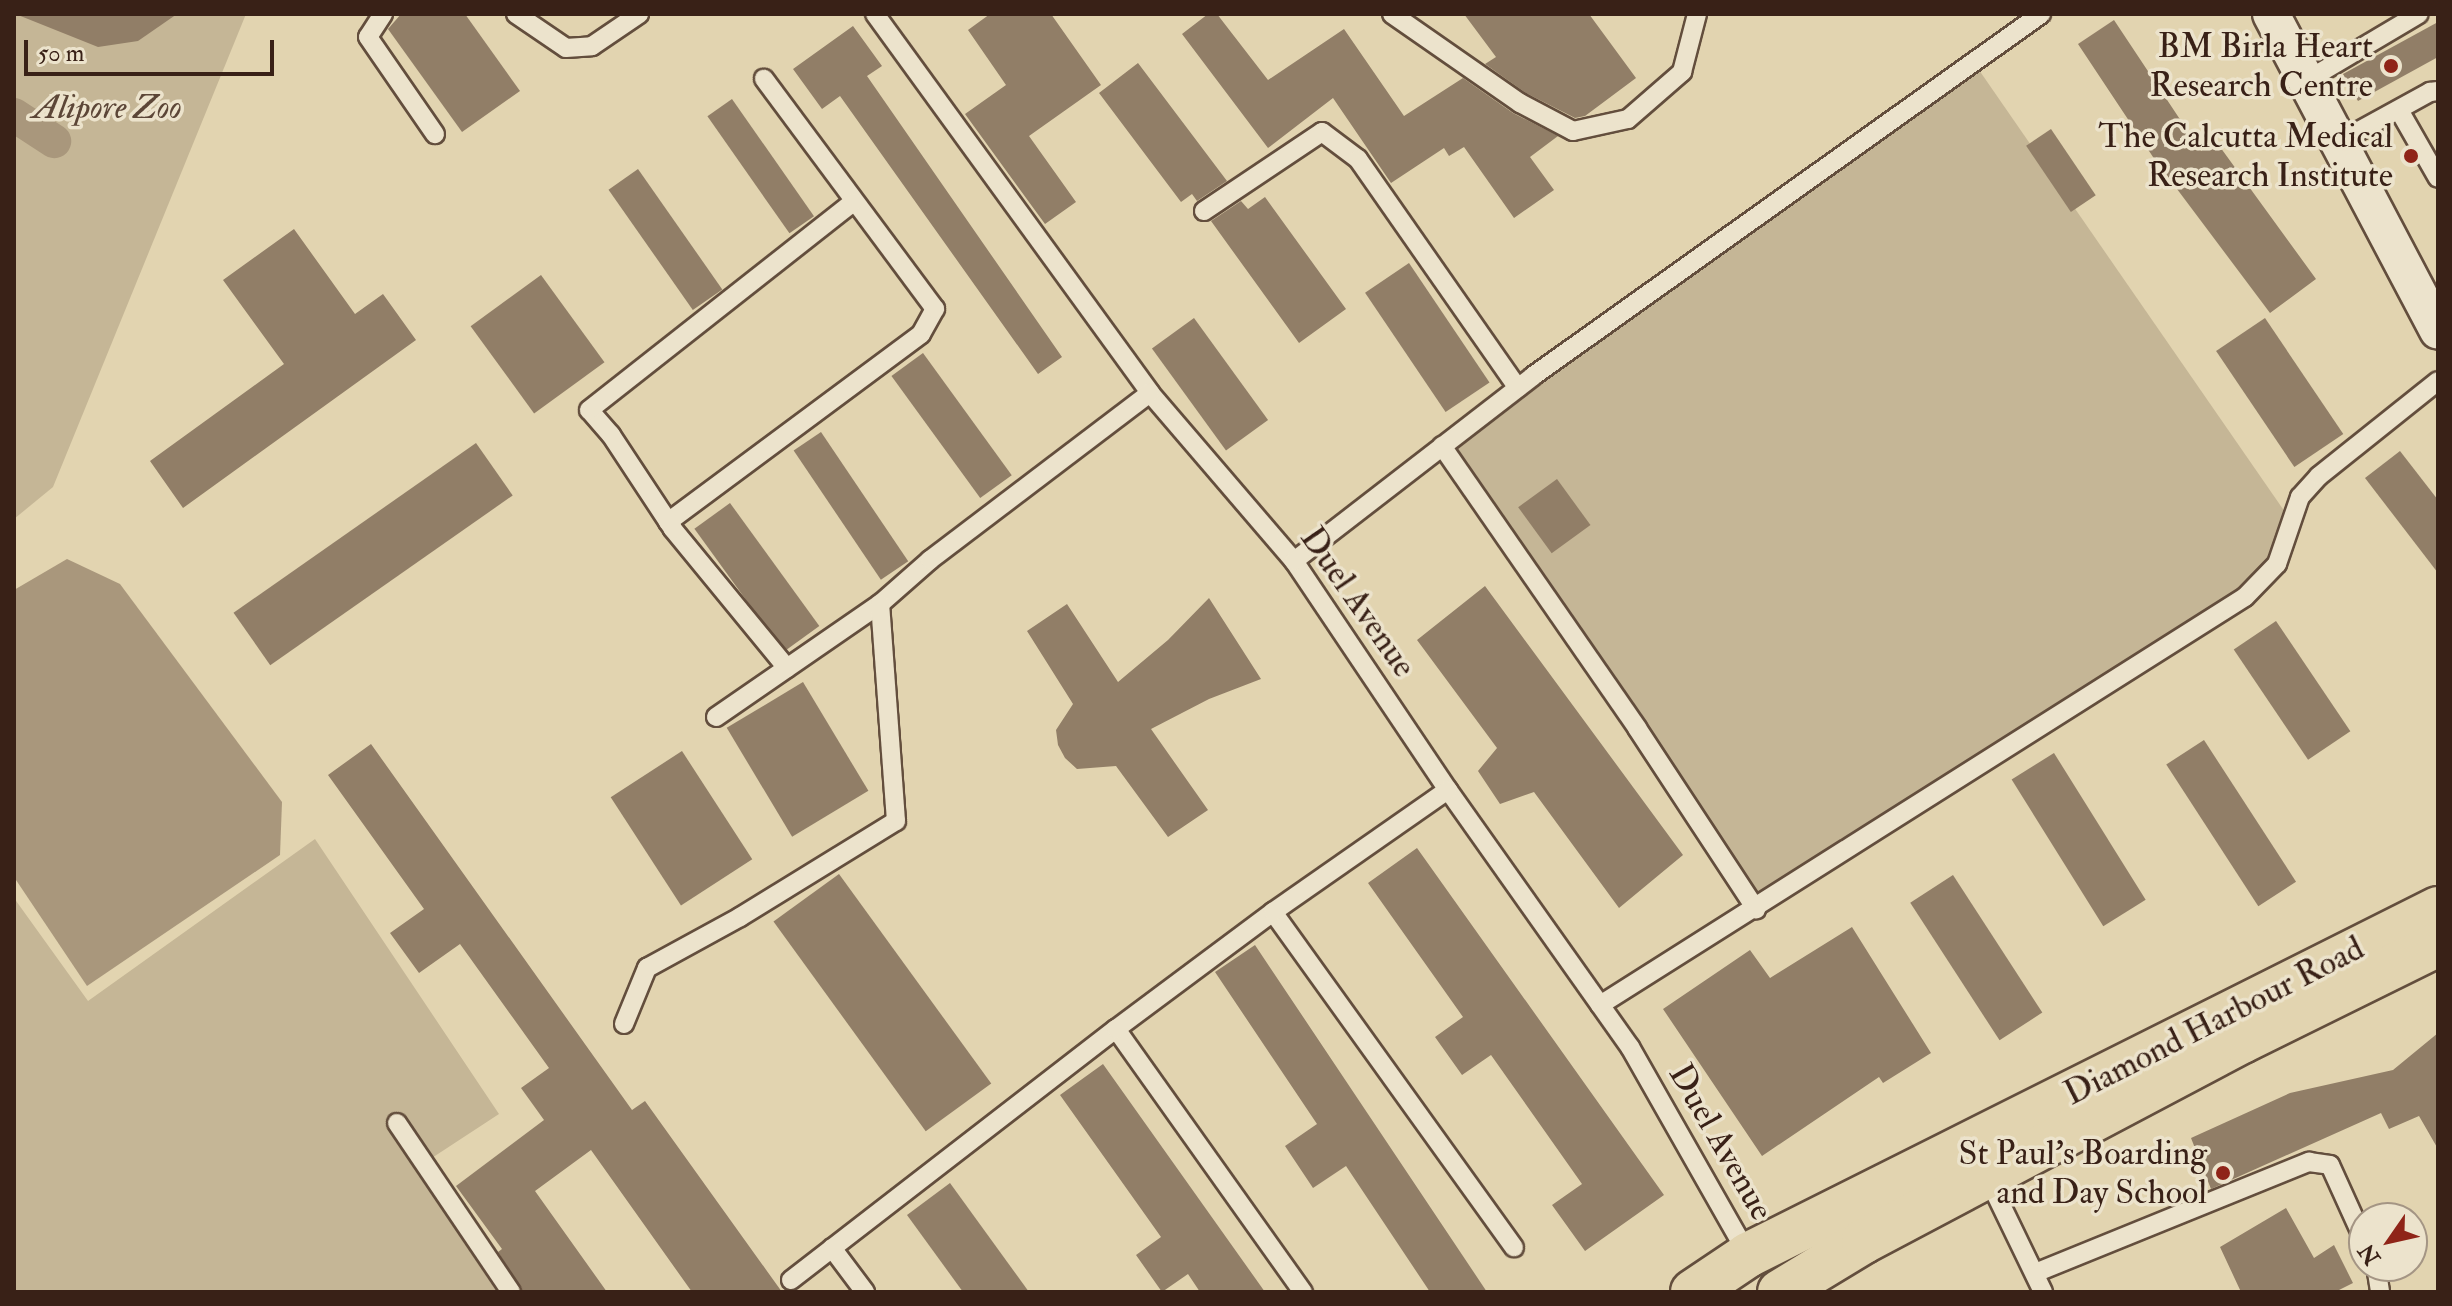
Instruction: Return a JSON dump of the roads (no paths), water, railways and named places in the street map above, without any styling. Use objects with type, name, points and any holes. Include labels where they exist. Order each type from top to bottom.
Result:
[{"type":"main road","name":"Diamond Harbour Road","points":[[1693,1292],[1748,1255],[2438,909]]},
{"type":"main road","name":"Diamond Harbour Road","points":[[1780,1292],[1864,1241],[2242,1041],[2438,944]]},
{"type":"street","points":[[2271,14],[2438,331]]},
{"type":"lane","points":[[383,14],[368,37],[435,134]]},
{"type":"lane","points":[[516,14],[566,48],[592,46],[639,14]]},
{"type":"lane","name":"Duel Avenue","points":[[875,14],[1150,393],[1294,561],[1448,790],[1630,1047],[1748,1255]]},
{"type":"lane","points":[[1392,14],[1520,103],[1573,131],[1628,119],[1682,72],[1692,16]]},
{"type":"lane","points":[[1294,561],[1518,388],[2041,14]]},
{"type":"lane","points":[[2306,81],[2419,14]]},
{"type":"lane","points":[[668,522],[921,334],[935,309],[764,79]]},
{"type":"lane","points":[[2339,142],[2438,91]]},
{"type":"lane","points":[[2399,110],[2438,178]]},
{"type":"lane","points":[[1204,211],[1322,132],[1358,159],[1518,388]]},
{"type":"lane","points":[[787,668],[668,522],[611,435],[589,410],[853,202]]},
{"type":"lane","points":[[1600,1005],[2245,597],[2277,564],[2300,497],[2319,476],[2438,381]]},
{"type":"lane","points":[[716,717],[880,604],[930,560],[1150,393]]},
{"type":"lane","points":[[1442,446],[1637,728],[1756,909]]},
{"type":"lane","points":[[624,1024],[647,968],[740,917],[896,821],[880,604]]},
{"type":"lane","points":[[791,1280],[1116,1029],[1273,912],[1448,790]]},
{"type":"lane","points":[[1273,912],[1514,1248]]},
{"type":"lane","points":[[1116,1029],[1303,1292]]},
{"type":"lane","points":[[397,1123],[511,1292]]},
{"type":"lane","points":[[2035,1273],[2309,1162],[2330,1165],[2348,1205]]},
{"type":"lane","points":[[1987,1176],[2043,1292]]},
{"type":"lane","points":[[832,1248],[865,1292]]},
{"type":"waterway","points":[[14,115],[54,141]]},
{"type":"place","name":"BM Birla Heart Research Centre","points":[[2391,66]]},
{"type":"place","name":"The Calcutta Medical Research Institute","points":[[2411,156]]},
{"type":"place","name":"St Paul's Boarding and Day School","points":[[2223,1173]]},
{"type":"park label","name":"Alipore Zoo","points":[[107,108]]}]
